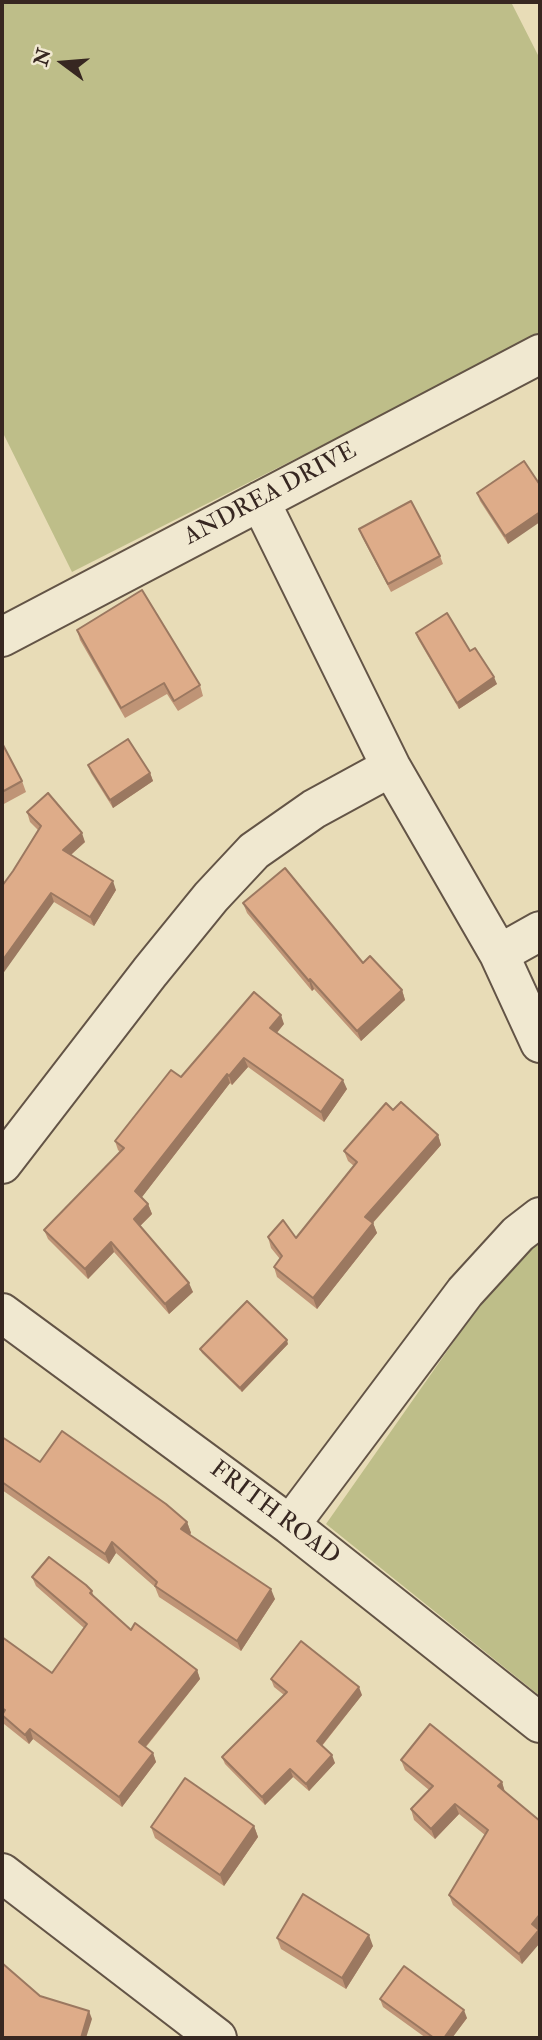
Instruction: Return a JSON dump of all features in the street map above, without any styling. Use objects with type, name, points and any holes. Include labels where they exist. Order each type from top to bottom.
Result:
[{"type":"street","name":"ANDREA DRIVE","points":[[2,636],[540,354]]},
{"type":"street","points":[[260,501],[391,767],[499,954],[540,1043]]},
{"type":"street","points":[[2,1164],[150,972],[211,897],[254,851],[314,809],[391,767]]},
{"type":"street","points":[[499,954],[540,931]]},
{"type":"street","points":[[290,1525],[465,1292],[518,1234],[540,1217]]},
{"type":"street","name":"FRITH ROAD","points":[[2,1313],[290,1525],[540,1723]]},
{"type":"street","points":[[2,1873],[212,2037]]},
{"type":"green space","points":[[2,2],[511,2],[540,59],[540,335],[72,572],[2,431]]},
{"type":"green space","points":[[540,1242],[540,1696],[326,1524],[471,1317],[528,1251]]},
{"type":"building","points":[[524,461],[540,485],[540,512],[505,536],[477,493]]},
{"type":"building","points":[[411,501],[440,556],[388,584],[359,529]]},
{"type":"building","points":[[142,590],[200,685],[174,701],[164,683],[121,708],[77,630]]},
{"type":"building","points":[[447,613],[470,651],[475,648],[494,677],[457,703],[416,633]]},
{"type":"building","points":[[128,739],[150,773],[110,800],[88,765]]},
{"type":"building","points":[[2,743],[22,781],[2,792]]},
{"type":"building","points":[[48,793],[82,833],[63,850],[113,881],[90,917],[51,893],[2,961],[2,886],[41,826],[27,812]]},
{"type":"building","points":[[285,868],[363,963],[370,956],[402,990],[357,1031],[310,979],[309,981],[243,903]]},
{"type":"building","points":[[254,992],[281,1015],[270,1028],[343,1080],[321,1112],[244,1058],[229,1076],[227,1074],[135,1191],[148,1204],[134,1219],[189,1283],[165,1304],[111,1242],[85,1269],[44,1230],[124,1148],[115,1141],[171,1070],[181,1077]]},
{"type":"building","points":[[401,1102],[438,1135],[365,1217],[373,1223],[313,1298],[274,1267],[282,1256],[268,1237],[283,1220],[296,1238],[357,1162],[344,1151],[386,1103],[393,1110]]},
{"type":"building","points":[[247,1301],[287,1340],[240,1388],[200,1349]]},
{"type":"building","points":[[62,1431],[166,1504],[187,1522],[181,1529],[271,1589],[237,1641],[155,1586],[157,1582],[112,1542],[105,1554],[2,1482],[2,1437],[40,1462]]},
{"type":"building","points":[[49,1557],[86,1585],[92,1591],[90,1593],[131,1630],[135,1623],[197,1670],[139,1742],[153,1753],[119,1797],[30,1729],[25,1735],[2,1715],[5,1710],[2,1708],[2,1637],[52,1673],[87,1624],[32,1577]]},
{"type":"building","points":[[301,1641],[359,1687],[317,1741],[332,1755],[306,1784],[290,1769],[262,1797],[222,1757],[287,1692],[271,1679]]},
{"type":"building","points":[[430,1724],[502,1782],[498,1786],[540,1821],[540,1914],[532,1924],[539,1930],[519,1954],[449,1895],[488,1830],[455,1804],[431,1829],[411,1809],[433,1786],[401,1760]]},
{"type":"building","points":[[185,1778],[254,1826],[220,1875],[151,1827]]},
{"type":"building","points":[[303,1894],[369,1935],[342,1978],[277,1938]]},
{"type":"building","points":[[2,1963],[40,1996],[89,2011],[81,2038],[2,2038]]},
{"type":"building","points":[[404,1966],[464,2010],[444,2038],[434,2038],[380,1999]]}]
